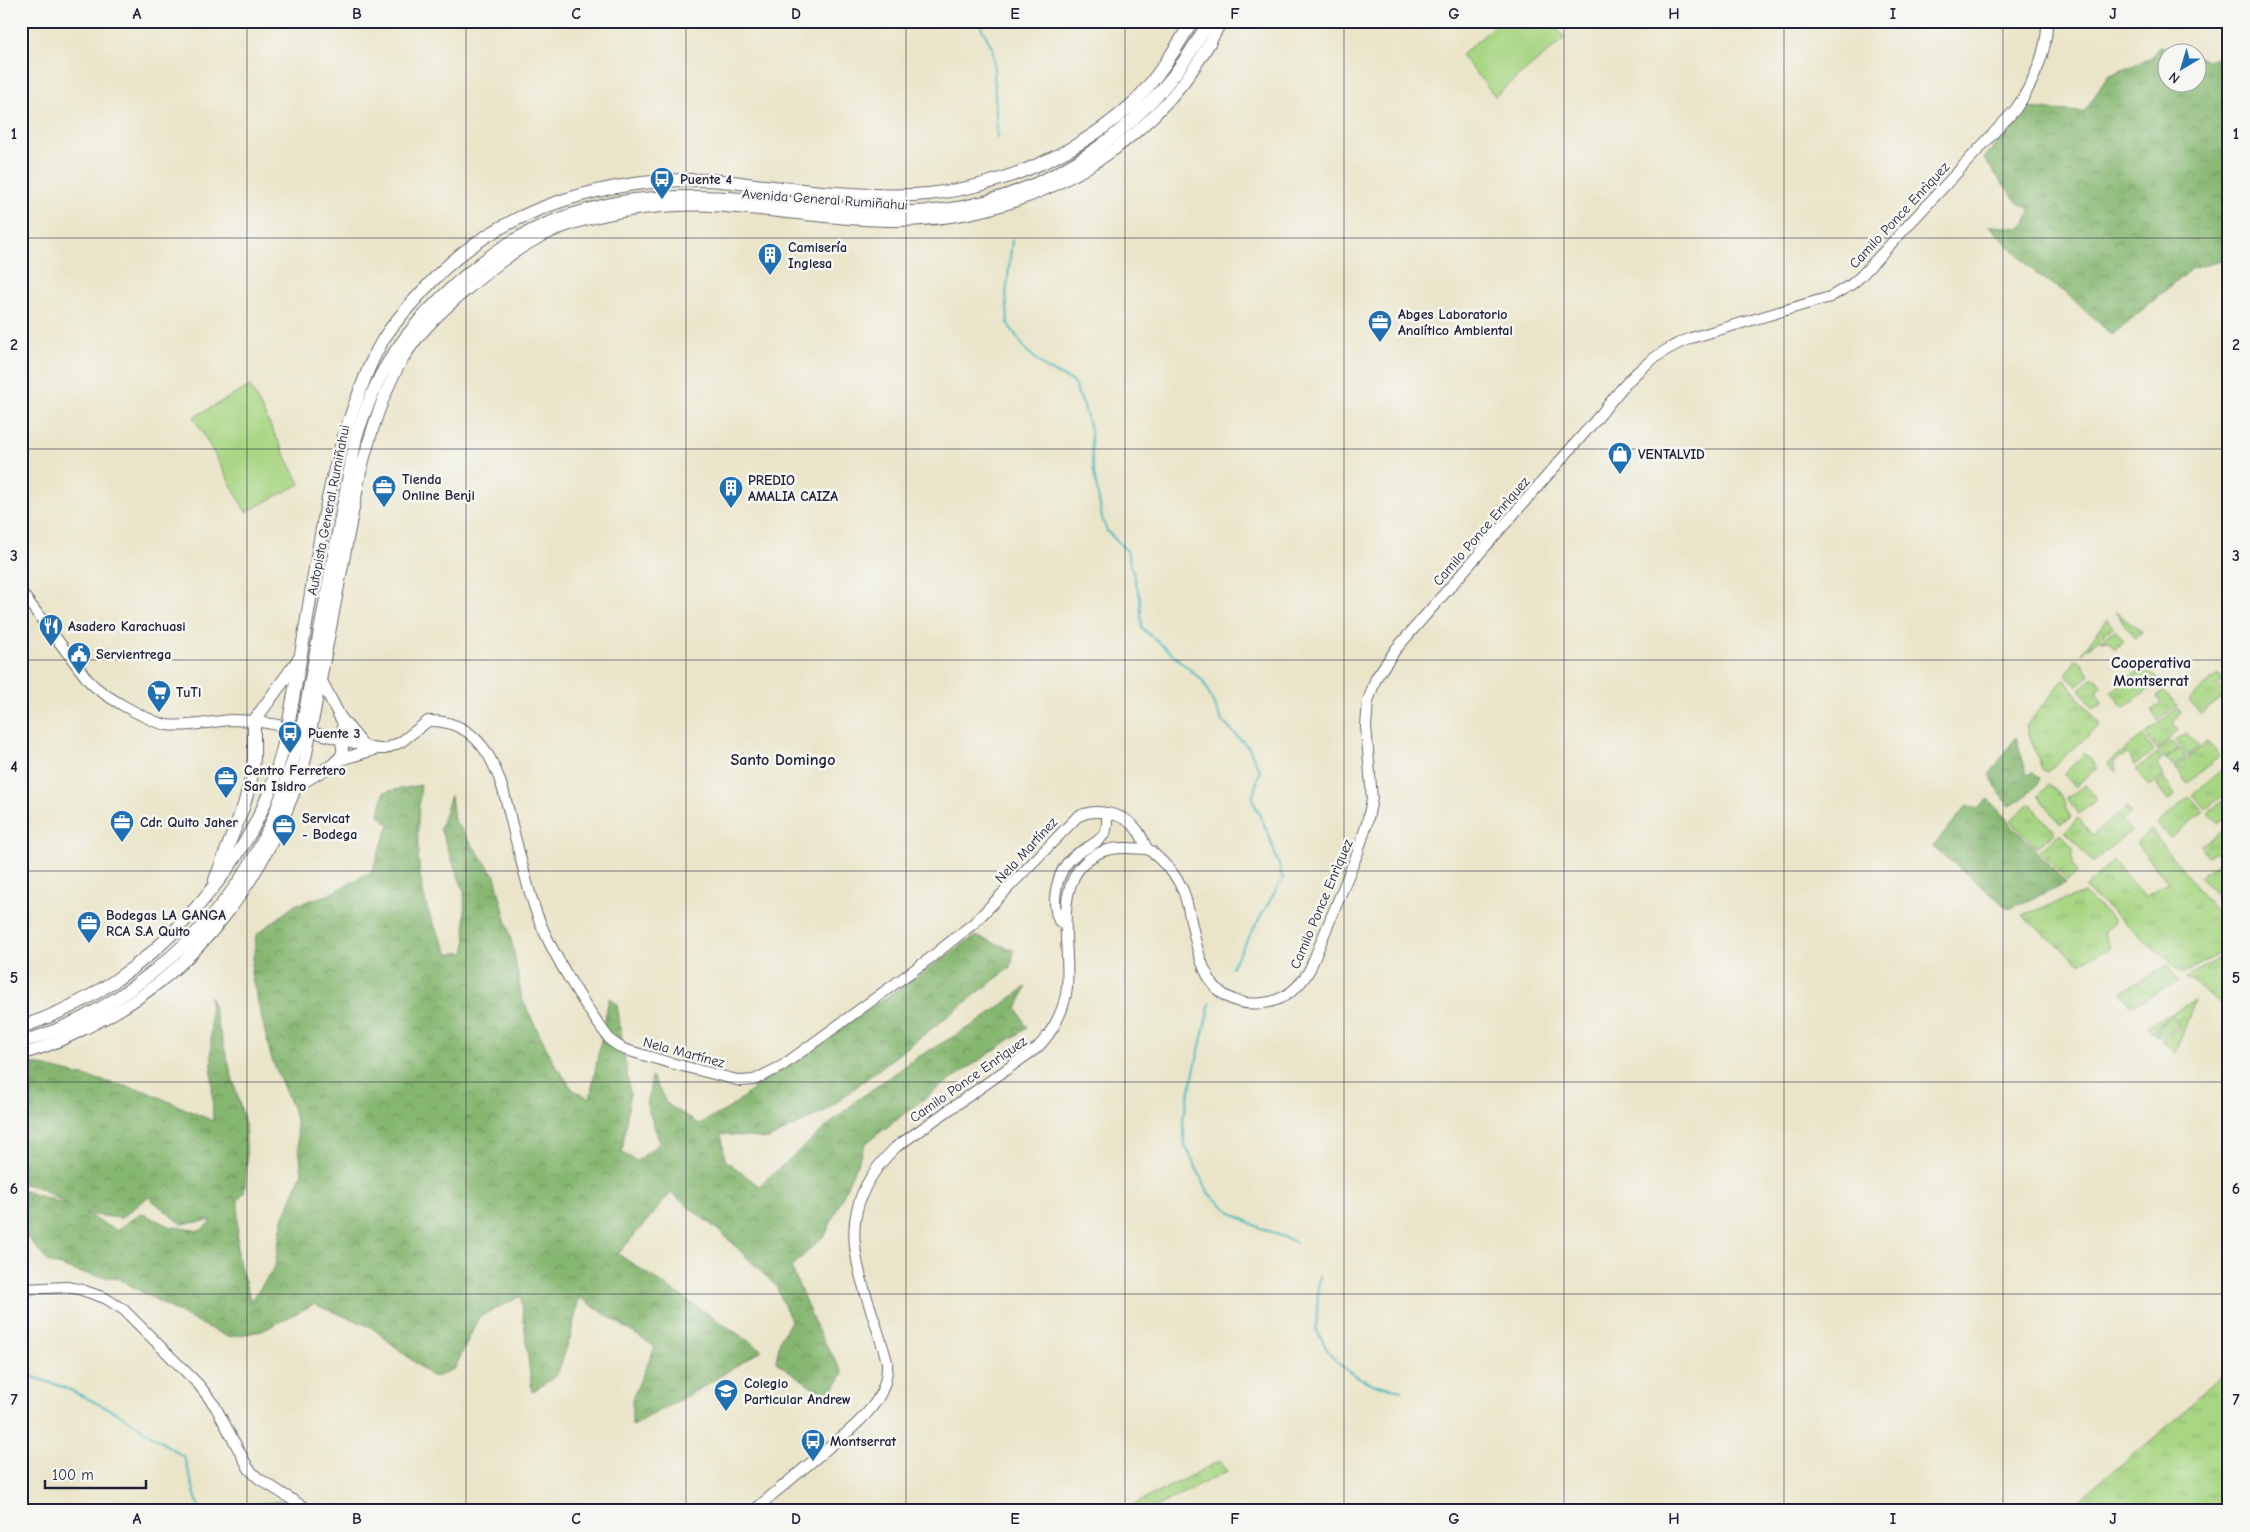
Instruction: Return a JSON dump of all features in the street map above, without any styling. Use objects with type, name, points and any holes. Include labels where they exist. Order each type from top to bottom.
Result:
[{"type":"highway","name":"Autopista General Rumiñahui","points":[[21,1027],[48,1018],[119,978],[164,944],[210,893],[244,846],[271,788],[287,731],[336,462],[348,422],[364,379],[385,337],[415,298],[449,265],[481,241],[518,219],[550,204],[592,192],[645,182],[702,180],[857,195],[947,192],[987,183],[1030,168],[1056,156],[1084,140],[1131,105],[1150,83],[1192,21]]},
{"type":"highway","name":"Autopista General Rumiñahui","points":[[21,1042],[66,1027],[141,982],[182,949],[206,924],[238,884],[257,854],[289,775],[300,733],[356,437],[370,397],[382,373],[413,327],[433,306],[476,268],[531,231],[552,221],[604,205],[659,198],[688,197],[728,198],[862,210],[918,211],[944,210],[1009,194],[1071,166],[1120,132],[1144,111],[1166,85],[1194,50],[1209,21]]},
{"type":"highway","points":[[210,893],[244,805],[251,779],[254,759],[254,721],[301,657]]},
{"type":"main road","name":"Avenida General Rumiñahui","points":[[21,1054],[65,1039],[121,1010],[150,990],[204,942],[254,876],[270,849],[297,786],[304,761],[360,474],[380,408],[397,369],[415,341],[444,309],[497,265],[544,235],[562,227],[626,211],[703,205],[864,219],[915,220],[984,212],[1010,203],[1064,182],[1099,162],[1124,143],[1172,97],[1207,49],[1221,21]]},
{"type":"main road","name":"Camilo Ponce Enrìquez","points":[[753,1511],[851,1430],[863,1418],[881,1394],[887,1375],[887,1362],[862,1284],[854,1251],[854,1226],[862,1194],[879,1164],[896,1147],[1037,1048],[1048,1036],[1057,1021],[1067,988],[1065,924],[1070,885],[1082,866],[1091,858],[1106,850],[1147,849],[1157,856],[1176,878],[1183,892],[1202,968],[1208,979],[1220,991],[1236,1000],[1258,1004],[1276,1001],[1299,986],[1310,969],[1358,852],[1367,823],[1372,799],[1366,726],[1368,701],[1376,678],[1396,649],[1601,414],[1622,387],[1647,363],[1674,344],[1830,297],[1852,284],[1861,276],[2015,110],[2034,79],[2047,30],[2047,21]]},
{"type":"main road","points":[[21,592],[92,684],[115,700],[168,725],[254,721],[278,725]]},
{"type":"main road","points":[[321,680],[344,729],[341,738],[343,751],[338,760],[332,765]]},
{"type":"main road","points":[[340,717],[363,745]]},
{"type":"main road","name":"Nela Martínez","points":[[376,749],[386,749],[401,742],[428,721],[450,723],[464,729],[474,737],[494,764],[503,788],[538,916],[548,939],[607,1036],[623,1049],[741,1081],[754,1080],[782,1066],[929,959],[974,923],[1077,818],[1093,812],[1107,813]]},
{"type":"main road","points":[[320,734],[341,738],[376,749]]},
{"type":"main road","points":[[297,786],[353,755],[376,749]]},
{"type":"main road","points":[[1065,924],[1059,921],[1056,914],[1055,902],[1059,876],[1073,857],[1104,834],[1107,828],[1107,813],[1132,824],[1139,831],[1147,849]]},
{"type":"main road","points":[[21,1289],[67,1287],[79,1289],[105,1298],[124,1310],[199,1385],[215,1406],[249,1469],[258,1478],[310,1511]]},
{"type":"green space","points":[[1501,21],[1551,21],[1565,38],[1495,96],[1461,55]]},
{"type":"green space","points":[[2158,48],[2158,92],[2208,92],[2208,60],[2229,54],[2229,259],[2191,269],[2112,335],[2065,292],[2037,274],[1989,226],[2022,228],[2031,210],[2017,202],[1984,159],[2024,108],[2084,112],[2108,76],[2153,57]]},
{"type":"green space","points":[[250,386],[300,484],[246,512],[194,417]]},
{"type":"green space","points":[[2115,612],[2142,632],[2135,638]]},
{"type":"green space","points":[[2107,619],[2113,627],[2081,654]]},
{"type":"green space","points":[[2115,630],[2124,641],[2115,649],[2109,640],[2100,641]]},
{"type":"green space","points":[[2077,658],[2090,675],[2077,686],[2065,675]]},
{"type":"green space","points":[[2146,665],[2159,681],[2123,708],[2111,691]]},
{"type":"green space","points":[[2218,674],[2220,678],[2224,675],[2226,678],[2217,685],[2226,694],[2201,714],[2189,700]]},
{"type":"green space","points":[[2094,677],[2102,687],[2097,691],[2102,704],[2093,709],[2080,689]]},
{"type":"green space","points":[[2064,679],[2100,725],[2047,772],[2042,769],[2026,726]]},
{"type":"green space","points":[[2163,691],[2177,705],[2158,720],[2152,710],[2161,703],[2156,697]]},
{"type":"green space","points":[[2177,708],[2181,712],[2173,723],[2178,731],[2157,750],[2145,734]]},
{"type":"green space","points":[[2186,733],[2199,747],[2188,756],[2176,741]]},
{"type":"green space","points":[[2143,736],[2154,751],[2135,765],[2127,753],[2113,763],[2117,770],[2115,772],[2108,763]]},
{"type":"green space","points":[[2016,737],[2027,775],[2033,773],[2040,778],[2027,795],[2009,806],[1996,788],[1990,774]]},
{"type":"green space","points":[[2169,742],[2174,743],[2179,748],[2165,759],[2158,751]]},
{"type":"green space","points":[[2208,742],[2220,756],[2188,783],[2175,768]]},
{"type":"green space","points":[[2180,749],[2186,757],[2174,767],[2165,759]]},
{"type":"green space","points":[[2085,753],[2097,768],[2075,787],[2064,774]]},
{"type":"green space","points":[[2157,753],[2162,759],[2157,765],[2163,776],[2149,786],[2136,770]]},
{"type":"green space","points":[[2228,764],[2229,791],[2206,809],[2192,795]]},
{"type":"green space","points":[[2163,778],[2175,795],[2168,801],[2156,783]]},
{"type":"green space","points":[[421,785],[418,818],[419,868],[430,916],[449,954],[466,952],[464,891],[440,829],[451,795],[454,820],[495,876],[513,948],[522,999],[554,1063],[573,1090],[590,1098],[609,998],[617,1004],[630,1094],[622,1153],[637,1161],[660,1143],[647,1106],[652,1076],[667,1104],[699,1124],[728,1109],[756,1087],[975,936],[1014,950],[1011,967],[825,1111],[768,1139],[721,1134],[725,1160],[759,1186],[857,1100],[918,1057],[980,1021],[1026,987],[1017,1009],[1027,1028],[937,1089],[866,1143],[826,1234],[791,1267],[817,1329],[843,1373],[829,1398],[776,1362],[780,1339],[791,1321],[776,1286],[723,1234],[671,1193],[618,1254],[762,1350],[701,1388],[632,1426],[632,1399],[655,1347],[579,1297],[571,1335],[557,1375],[532,1392],[521,1296],[479,1317],[455,1368],[434,1378],[371,1327],[314,1304],[262,1331],[228,1337],[181,1314],[119,1279],[82,1273],[48,1262],[24,1233],[21,1228],[21,1190],[68,1205],[39,1188],[21,1183],[21,1061],[145,1091],[213,1121],[210,996],[245,1123],[247,1164],[244,1193],[238,1200],[237,1256],[251,1302],[275,1266],[282,1222],[302,1172],[295,1115],[271,1057],[251,973],[256,935],[295,905],[328,895],[372,871],[389,825],[379,815],[384,792]],"holes":[[[148,1197],[182,1224],[213,1220],[200,1231],[169,1226],[141,1213],[116,1230],[85,1214],[121,1218]]]},
{"type":"green space","points":[[2048,785],[2054,788],[2066,803],[2065,807],[2071,818],[2060,824],[2038,796]]},
{"type":"green space","points":[[2085,785],[2097,799],[2079,814],[2067,798]]},
{"type":"green space","points":[[2189,797],[2204,811],[2170,838],[2157,824]]},
{"type":"green space","points":[[2228,797],[2229,822],[2227,823],[2222,819],[2218,823],[2208,812]]},
{"type":"green space","points":[[1988,799],[2066,883],[2009,909],[1933,847],[1967,805],[1977,809]]},
{"type":"green space","points":[[2030,803],[2055,833],[2036,848],[2011,820]]},
{"type":"green space","points":[[2127,807],[2131,813],[2122,820],[2131,831],[2093,863],[2065,831],[2078,818],[2092,836]]},
{"type":"green space","points":[[2151,830],[2229,928],[2229,948],[2183,974],[2085,888],[2113,861],[2145,897],[2168,882],[2136,843]]},
{"type":"green space","points":[[2221,832],[2229,841],[2229,849],[2219,857],[2215,852],[2208,856],[2201,845]]},
{"type":"green space","points":[[2061,833],[2073,848],[2073,864],[2077,873],[2068,881],[2040,851]]},
{"type":"green space","points":[[2229,854],[2229,882],[2215,894],[2200,877]]},
{"type":"green space","points":[[2084,893],[2115,921],[2104,933],[2110,948],[2079,963],[2022,915]]},
{"type":"green space","points":[[2229,952],[2229,1011],[2186,978]]},
{"type":"green space","points":[[2168,965],[2179,982],[2131,1006],[2121,992]]},
{"type":"green space","points":[[2195,1001],[2175,1053],[2162,1041],[2180,1027],[2172,1015],[2155,1029],[2159,1036],[2158,1038],[2147,1026]]},
{"type":"green space","points":[[2172,1015],[2179,1025],[2163,1038],[2157,1029]]},
{"type":"green space","points":[[2229,1369],[2229,1511],[2070,1511],[2083,1495],[2160,1433]]},
{"type":"green space","points":[[1220,1461],[1227,1471],[1148,1511],[1123,1510]]},
{"type":"green space","points":[[294,1500],[296,1511],[232,1511],[231,1506]]},
{"type":"waterway","points":[[978,21],[993,49],[997,138]]},
{"type":"waterway","points":[[1012,240],[1006,295],[1008,324],[1026,350],[1047,369],[1072,381],[1084,406],[1091,434],[1092,461],[1102,518],[1107,531],[1127,551],[1140,598],[1142,628],[1203,681],[1222,721],[1249,748],[1260,771],[1252,799],[1269,835],[1283,878],[1231,968]]},
{"type":"waterway","points":[[1210,1003],[1183,1119],[1185,1145],[1209,1194],[1232,1213],[1256,1226],[1296,1242]]},
{"type":"waterway","points":[[1319,1276],[1316,1329],[1330,1355],[1349,1372],[1372,1384],[1402,1390]]},
{"type":"waterway","points":[[21,1373],[66,1388],[121,1415],[184,1457],[200,1511]]},
{"type":"place","name":"Puente 4","points":[[662,200]]},
{"type":"place","name":"Camisería Inglesa","points":[[770,276]]},
{"type":"place","name":"Abges Laboratorio Analítico Ambiental","points":[[1380,343]]},
{"type":"place","name":"VENTALVID","points":[[1620,475]]},
{"type":"place","name":"Tienda Online Benji","points":[[384,508]]},
{"type":"place","name":"PREDIO AMALIA CAIZA","points":[[731,509]]},
{"type":"place","name":"Asadero Karachuasi","points":[[51,647]]},
{"type":"place","name":"Servientrega","points":[[79,675]]},
{"type":"place","name":"TuTi","points":[[159,713]]},
{"type":"place","name":"Puente 3","points":[[290,754]]},
{"type":"place","name":"Centro Ferretero San Isidro","points":[[226,799]]},
{"type":"place","name":"Cdr. Quito Jaher","points":[[122,843]]},
{"type":"place","name":"Servicat - Bodega","points":[[284,847]]},
{"type":"place","name":"Bodegas LA GANGA RCA S.A Quito","points":[[89,944]]},
{"type":"place","name":"Colegio Particular Andrew","points":[[726,1412]]},
{"type":"place","name":"Montserrat","points":[[813,1462]]},
{"type":"district","name":"Cooperativa Montserrat","points":[[2151,671]]},
{"type":"district","name":"Santo Domingo","points":[[783,759]]}]
